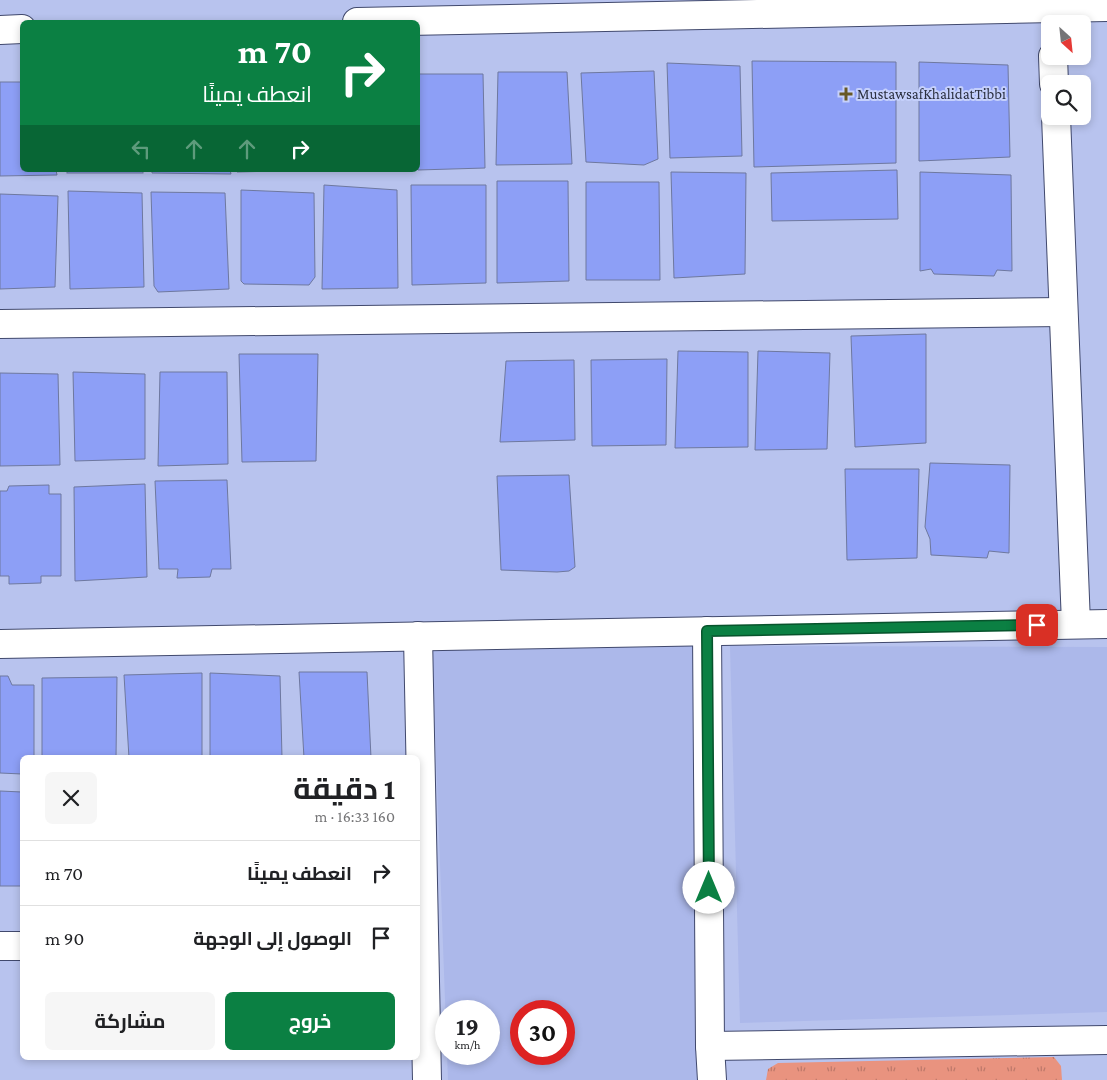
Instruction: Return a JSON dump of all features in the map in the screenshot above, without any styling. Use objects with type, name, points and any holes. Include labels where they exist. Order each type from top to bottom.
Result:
[{"type":"street","points":[[1057,15],[1107,7]]},
{"type":"street","points":[[382,20],[508,10],[1041,16]]},
{"type":"street","points":[[0,30],[20,29]]},
{"type":"street","points":[[1056,125],[1076,624]]},
{"type":"street","points":[[0,324],[1064,312]]},
{"type":"street","points":[[0,644],[1107,624]]},
{"type":"street","points":[[707,631],[710,1046],[712,1080]]},
{"type":"street","points":[[418,636],[419,755]]},
{"type":"street","points":[[420,838],[421,939],[426,1080]]},
{"type":"street","points":[[0,946],[20,946]]},
{"type":"street","points":[[710,1046],[1107,1040]]},
{"type":"shaded area","points":[[695,640],[697,1080],[448,1080],[447,1065],[500,1065],[500,1000],[445,1000],[432,646]]},
{"type":"shaded area","points":[[730,646],[1107,647],[1107,1012],[740,1023]]},
{"type":"green space","points":[[1054,1057],[1061,1066],[1062,1080],[766,1080],[768,1069],[778,1063]]},
{"type":"building","points":[[752,61],[896,62],[896,163],[754,167]]},
{"type":"building","points":[[919,62],[1008,65],[1010,157],[919,161]]},
{"type":"building","points":[[667,63],[740,66],[742,156],[670,158]]},
{"type":"building","points":[[654,71],[658,159],[644,165],[586,162],[581,73]]},
{"type":"building","points":[[498,72],[567,72],[572,164],[496,165]]},
{"type":"building","points":[[420,74],[483,74],[485,168],[420,170]]},
{"type":"building","points":[[0,82],[20,82],[20,172],[56,172],[57,175],[0,176]]},
{"type":"building","points":[[897,170],[898,219],[772,221],[771,173]]},
{"type":"building","points":[[67,172],[143,172],[143,173]]},
{"type":"building","points":[[230,172],[231,174],[152,173]]},
{"type":"building","points":[[671,172],[746,173],[745,274],[674,278]]},
{"type":"building","points":[[920,172],[1011,175],[1012,271],[997,270],[994,276],[934,274],[931,269],[920,271]]},
{"type":"building","points":[[497,181],[568,181],[569,281],[497,283]]},
{"type":"building","points":[[586,182],[659,182],[660,280],[586,280]]},
{"type":"building","points":[[324,185],[397,190],[398,288],[322,289]]},
{"type":"building","points":[[411,185],[486,185],[486,283],[412,285]]},
{"type":"building","points":[[241,190],[314,193],[315,277],[309,285],[244,284],[241,281]]},
{"type":"building","points":[[68,191],[142,193],[144,287],[70,289]]},
{"type":"building","points":[[151,192],[225,193],[229,289],[158,292],[154,286]]},
{"type":"building","points":[[0,194],[58,196],[55,287],[0,289]]},
{"type":"building","points":[[926,334],[926,443],[855,447],[851,336]]},
{"type":"building","points":[[678,351],[748,352],[748,447],[675,448]]},
{"type":"building","points":[[758,351],[830,353],[827,449],[755,450]]},
{"type":"building","points":[[239,354],[318,354],[316,461],[242,462]]},
{"type":"building","points":[[667,359],[666,445],[592,446],[591,360]]},
{"type":"building","points":[[574,360],[575,440],[500,442],[506,361]]},
{"type":"building","points":[[73,372],[145,374],[145,459],[75,461]]},
{"type":"building","points":[[160,372],[227,372],[228,464],[158,466]]},
{"type":"building","points":[[0,373],[58,374],[60,465],[0,466]]},
{"type":"building","points":[[930,463],[1010,465],[1009,553],[989,551],[987,558],[931,555],[930,539],[925,527]]},
{"type":"building","points":[[845,469],[919,469],[917,558],[847,560]]},
{"type":"building","points":[[569,475],[575,567],[569,571],[557,572],[501,570],[497,476]]},
{"type":"building","points":[[227,480],[231,569],[212,569],[210,577],[177,578],[178,569],[159,569],[155,481]]},
{"type":"building","points":[[145,484],[147,577],[75,581],[74,487]]},
{"type":"building","points":[[49,485],[49,494],[61,494],[61,576],[41,576],[41,583],[9,584],[9,576],[0,576],[0,491],[7,491],[9,486]]},
{"type":"building","points":[[299,672],[367,672],[371,755],[304,755]]},
{"type":"building","points":[[202,673],[202,755],[129,755],[124,675]]},
{"type":"building","points":[[210,673],[280,676],[282,755],[210,755]]},
{"type":"building","points":[[0,676],[8,676],[12,685],[34,685],[34,755],[20,755],[20,774],[0,773]]},
{"type":"building","points":[[117,677],[116,755],[42,755],[42,678]]},
{"type":"building","points":[[0,791],[20,792],[20,886],[0,886]]},
{"type":"place","name":"MustawsafKhalidatTibbi","points":[[846,94]]},
{"type":"route","points":[[709,888],[707,631],[1037,625]]}]
